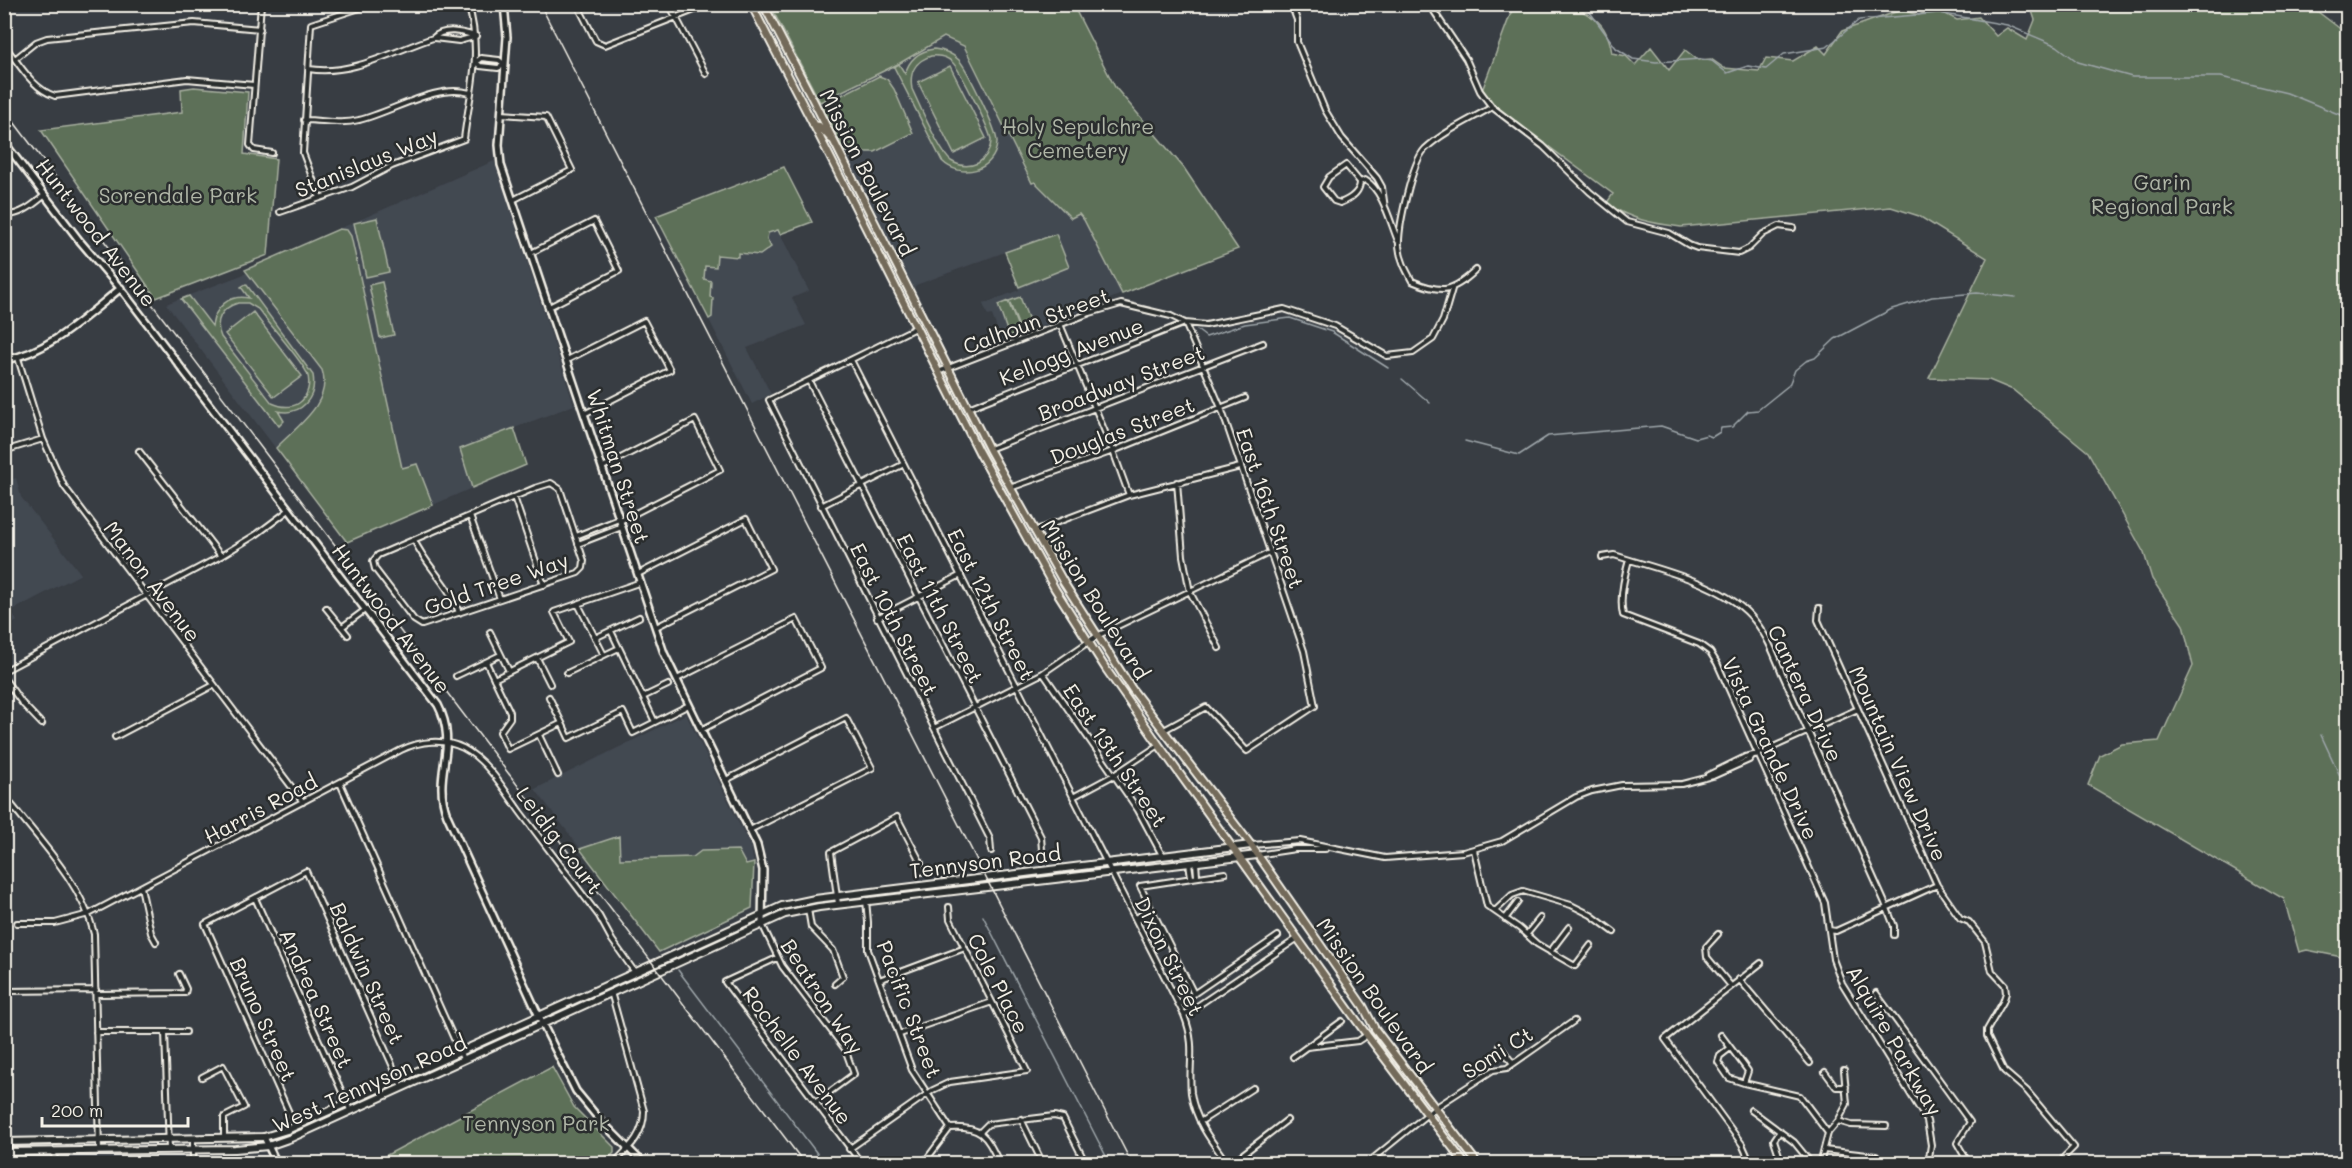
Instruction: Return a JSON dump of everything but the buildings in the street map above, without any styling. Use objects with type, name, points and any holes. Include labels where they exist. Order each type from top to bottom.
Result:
[{"type":"main road","name":"Mission Boulevard","points":[[751,4],[1008,507],[1055,589],[1088,642],[1159,745],[1367,1035],[1465,1164]]},
{"type":"main road","name":"Mission Boulevard","points":[[763,4],[989,449],[1034,531],[1098,636],[1163,730],[1251,845],[1363,1006],[1375,1029],[1478,1164]]},
{"type":"main road","points":[[813,124],[819,126],[836,144]]},
{"type":"main road","points":[[897,291],[907,286]]},
{"type":"main road","name":"Tennyson Road","points":[[653,963],[761,914],[795,902],[1251,845]]},
{"type":"main road","name":"Tennyson Road","points":[[658,970],[785,914],[807,909],[1239,855],[1257,855]]},
{"type":"main road","name":"West Tennyson Road","points":[[4,1142],[264,1137],[295,1126],[653,963]]},
{"type":"main road","name":"West Tennyson Road","points":[[4,1152],[193,1150],[268,1146],[658,970]]},
{"type":"street","points":[[261,4],[250,145],[254,150],[272,153]]},
{"type":"street","points":[[320,199],[303,153],[311,24],[372,4]]},
{"type":"street","points":[[304,120],[346,123],[395,109],[443,90],[460,90],[470,93],[476,62],[476,36],[468,4]]},
{"type":"street","name":"Whitman Street","points":[[504,4],[507,24],[500,159],[656,628],[677,680],[750,830],[762,862],[762,924]]},
{"type":"street","points":[[577,4],[595,39],[598,43],[605,45],[707,5]]},
{"type":"street","points":[[669,4],[706,74]]},
{"type":"street","points":[[1291,4],[1297,20],[1297,42],[1325,110],[1342,138],[1377,178],[1382,187],[1385,208]]},
{"type":"street","points":[[1429,4],[1466,59],[1480,91],[1492,107],[1543,146],[1590,192],[1627,222],[1669,233],[1697,248],[1739,253],[1749,248],[1763,234],[1779,226],[1793,228]]},
{"type":"street","points":[[2341,4],[2348,7]]},
{"type":"street","points":[[15,58],[36,42],[47,38],[194,23],[260,29]]},
{"type":"street","points":[[309,69],[320,71],[347,69],[433,38],[439,32],[476,36]]},
{"type":"street","points":[[433,38],[459,41],[476,36]]},
{"type":"street","points":[[4,45],[44,92],[55,96],[187,80],[254,85]]},
{"type":"street","points":[[481,58],[499,60],[505,65],[498,68],[480,66],[476,62],[481,58]]},
{"type":"street","name":"Stanislaus Way","points":[[280,212],[352,187],[392,166],[464,139],[470,93]]},
{"type":"street","points":[[1399,244],[1412,175],[1420,155],[1444,136],[1492,107]]},
{"type":"street","points":[[501,114],[546,117],[572,170],[513,200]]},
{"type":"street","name":"Huntwood Avenue","points":[[4,142],[87,251],[121,288],[438,705],[446,728],[448,743],[441,784],[444,806],[538,1015],[576,1091],[599,1119],[644,1164]]},
{"type":"street","points":[[1346,165],[1360,182],[1360,188],[1353,196],[1340,203],[1334,201],[1323,187],[1329,177],[1346,165]]},
{"type":"street","points":[[1360,182],[1365,180],[1373,185],[1385,208],[1399,244],[1404,267],[1412,281],[1433,288],[1452,289],[1476,270]]},
{"type":"street","points":[[4,215],[14,216],[45,195]]},
{"type":"street","points":[[531,253],[594,222],[619,271],[549,307]]},
{"type":"street","points":[[4,360],[33,352],[54,340],[121,288]]},
{"type":"street","name":"Calhoun Street","points":[[938,372],[1060,324],[1121,304],[1171,316],[1185,323],[1206,325],[1284,309],[1335,326],[1387,356],[1413,353],[1432,339],[1443,320],[1452,289]]},
{"type":"street","points":[[567,360],[644,321],[670,370],[584,414]]},
{"type":"street","name":"Kellogg Avenue","points":[[968,408],[1185,323]]},
{"type":"street","name":"East 16th Street","points":[[1163,730],[1206,707],[1247,751],[1315,706],[1304,651],[1221,408],[1202,368],[1185,323]]},
{"type":"street","points":[[1060,324],[1129,495]]},
{"type":"street","points":[[809,381],[915,328]]},
{"type":"street","name":"Broadway Street","points":[[989,449],[1263,343]]},
{"type":"street","name":"Manon Avenue","points":[[18,358],[43,439],[64,486],[303,802]]},
{"type":"street","name":"East 12th Street","points":[[851,360],[1106,863]]},
{"type":"street","name":"East 10th Street","points":[[809,381],[769,400],[990,839],[991,851]]},
{"type":"street","name":"East 11th Street","points":[[809,381],[1041,837],[1042,850]]},
{"type":"street","name":"Douglas Street","points":[[1010,488],[1113,451],[1245,398]]},
{"type":"street","points":[[459,613],[449,591],[413,540],[548,483],[555,484],[560,489],[578,544],[720,470],[695,420],[603,467]]},
{"type":"street","points":[[4,451],[43,439]]},
{"type":"street","points":[[139,451],[221,556]]},
{"type":"street","points":[[821,506],[904,464]]},
{"type":"street","points":[[1034,531],[1129,495],[1240,467]]},
{"type":"street","points":[[1177,482],[1182,556],[1190,592],[1219,648]]},
{"type":"street","points":[[514,497],[544,585]]},
{"type":"street","points":[[4,671],[221,556],[257,534],[289,510]]},
{"type":"street","points":[[470,516],[500,599]]},
{"type":"street","points":[[638,574],[746,519],[771,569],[656,628]]},
{"type":"street","points":[[576,536],[620,522]]},
{"type":"street","name":"Gold Tree Way","points":[[413,540],[378,555],[373,561],[375,569],[418,624],[425,624],[578,573],[583,568],[584,561],[578,544]]},
{"type":"street","points":[[933,728],[1043,673],[1098,636],[1270,552]]},
{"type":"street","name":"Cantera Drive","points":[[1602,557],[1614,555],[1693,581],[1726,596],[1754,620],[1768,641],[1887,908],[1894,926],[1894,935]]},
{"type":"street","name":"Vista Grande Drive","points":[[1629,560],[1624,577],[1623,615],[1682,636],[1706,648],[1717,663],[1755,755],[1825,903],[1830,930]]},
{"type":"street","points":[[877,618],[961,575]]},
{"type":"street","points":[[494,679],[569,642],[554,612],[640,582]]},
{"type":"street","points":[[578,604],[604,655]]},
{"type":"street","points":[[326,608],[348,635]]},
{"type":"street","name":"Mountain View Drive","points":[[1819,608],[1818,620],[1937,885],[1960,918],[1969,921],[1985,942],[1992,970],[2005,985],[2006,993],[2003,1002],[1989,1024],[1987,1036],[2004,1071],[2027,1091],[2074,1147],[2064,1157]]},
{"type":"street","points":[[342,627],[365,610]]},
{"type":"street","points":[[595,638],[639,617]]},
{"type":"street","points":[[677,680],[796,619],[821,668],[701,730]]},
{"type":"street","points":[[610,631],[655,722]]},
{"type":"street","points":[[490,632],[509,671]]},
{"type":"street","points":[[567,673],[619,648]]},
{"type":"street","points":[[456,676],[501,655]]},
{"type":"street","points":[[537,658],[550,684]]},
{"type":"street","points":[[486,662],[511,715],[500,732],[508,749],[562,723]]},
{"type":"street","name":"East 13th Street","points":[[1043,673],[1142,816],[1162,856]]},
{"type":"street","points":[[4,678],[22,703],[42,724]]},
{"type":"street","points":[[115,737],[214,685]]},
{"type":"street","points":[[643,697],[668,685]]},
{"type":"street","points":[[549,697],[569,738],[623,712],[633,733],[689,705]]},
{"type":"street","name":"Tennyson Road","points":[[1251,845],[1292,841],[1385,858],[1474,850],[1519,833],[1576,797],[1592,791],[1622,785],[1668,786],[1694,782],[1745,757],[1755,755],[1858,709]]},
{"type":"street","points":[[726,780],[846,718],[872,768],[750,830]]},
{"type":"street","points":[[538,735],[558,775]]},
{"type":"street","name":"Harris Road","points":[[17,923],[55,923],[89,914],[407,747],[430,742],[448,743]]},
{"type":"street","name":"Leidig Court","points":[[448,743],[465,749],[488,769],[599,916],[612,940],[634,971]]},
{"type":"street","points":[[1073,797],[1114,775],[1159,745]]},
{"type":"street","points":[[340,783],[463,1059]]},
{"type":"street","points":[[4,795],[79,892],[89,914],[94,934],[99,1151]]},
{"type":"street","points":[[838,904],[831,852],[897,817],[921,863],[921,872]]},
{"type":"street","name":"Tennyson Road","points":[[1257,855],[1295,849],[1331,849]]},
{"type":"street","points":[[1474,850],[1485,902],[1495,911],[1537,944],[1575,966],[1591,945]]},
{"type":"street","points":[[1192,861],[1197,876]]},
{"type":"street","points":[[1191,877],[1192,861]]},
{"type":"street","name":"Dixon Street","points":[[1106,863],[1184,1015],[1192,1043],[1191,1093],[1200,1122],[1208,1137],[1229,1164]]},
{"type":"street","name":"Baldwin Street","points":[[255,898],[306,871],[402,1087]]},
{"type":"street","points":[[1194,994],[1140,886],[1225,873]]},
{"type":"street","points":[[1830,930],[1836,931],[1937,885]]},
{"type":"street","points":[[141,887],[151,933],[156,942]]},
{"type":"street","points":[[1495,911],[1512,895],[1523,891],[1571,905],[1591,915],[1614,932]]},
{"type":"street","name":"Pacific Street","points":[[865,892],[868,922],[867,945],[879,980],[912,1070],[950,1128]]},
{"type":"street","name":"Bruno Street","points":[[255,898],[205,924],[295,1126]]},
{"type":"street","name":"Andrea Street","points":[[255,898],[351,1110]]},
{"type":"street","points":[[1505,919],[1518,902]]},
{"type":"street","name":"Cole Place","points":[[927,1095],[962,1078],[1027,1071],[950,919],[949,907]]},
{"type":"street","points":[[807,909],[812,927],[833,950],[837,958],[843,977],[835,984]]},
{"type":"street","points":[[1136,919],[1142,919],[1152,911]]},
{"type":"street","points":[[1527,934],[1540,918]]},
{"type":"street","name":"Beatron Way","points":[[762,924],[777,958],[841,1042],[854,1074],[816,1102]]},
{"type":"street","points":[[1550,952],[1569,927]]},
{"type":"street","name":"Alquire Parkway","points":[[1830,930],[1833,959],[1842,983],[1927,1121],[1931,1145],[1928,1164]]},
{"type":"street","points":[[1718,934],[1706,947],[1707,957],[1731,986]]},
{"type":"street","points":[[1179,1004],[1278,936]]},
{"type":"street","points":[[1184,1015],[1298,938]]},
{"type":"street","points":[[879,980],[965,948]]},
{"type":"street","name":"Rochelle Avenue","points":[[777,958],[725,982],[862,1164]]},
{"type":"street","points":[[1751,1164],[1742,1144],[1665,1040],[1761,963]]},
{"type":"street","points":[[4,991],[185,993],[186,989],[179,974]]},
{"type":"street","points":[[1739,979],[1810,1063]]},
{"type":"street","points":[[611,992],[644,1111],[644,1125],[629,1147],[612,1164]]},
{"type":"street","points":[[1876,993],[1970,1122],[1957,1143],[1969,1164]]},
{"type":"street","points":[[900,1034],[992,1002]]},
{"type":"street","points":[[1293,1057],[1342,1021]]},
{"type":"street","name":"Somi Ct","points":[[1366,1164],[1435,1108],[1494,1070],[1507,1068],[1574,1021]]},
{"type":"street","points":[[96,1032],[186,1032]]},
{"type":"street","points":[[165,1032],[169,1150]]},
{"type":"street","points":[[1307,1047],[1358,1041],[1367,1035]]},
{"type":"street","points":[[1721,1035],[1729,1049],[1748,1071],[1744,1083]]},
{"type":"street","points":[[1500,1046],[1511,1061],[1515,1062]]},
{"type":"street","points":[[1729,1049],[1720,1056],[1718,1062],[1729,1078],[1800,1096],[1828,1133]]},
{"type":"street","points":[[202,1077],[223,1066],[244,1107],[224,1118],[224,1138]]},
{"type":"street","points":[[1822,1162],[1828,1133],[1847,1104],[1844,1070]]},
{"type":"street","points":[[1825,1072],[1836,1087],[1846,1087]]},
{"type":"street","points":[[1200,1122],[1253,1088]]},
{"type":"street","points":[[849,1149],[927,1095]]},
{"type":"street","points":[[1751,1110],[1794,1142],[1812,1164]]},
{"type":"street","points":[[980,1132],[988,1124],[1054,1116],[1063,1118],[1086,1164]]},
{"type":"street","points":[[1021,1119],[1043,1164]]},
{"type":"street","points":[[1229,1164],[1287,1120]]},
{"type":"street","points":[[1838,1121],[1851,1125],[1886,1126]]},
{"type":"street","points":[[924,1164],[950,1128],[968,1127],[980,1132],[988,1141],[999,1164]]},
{"type":"street","points":[[1780,1131],[1774,1140],[1782,1164]]},
{"type":"street","points":[[264,1137],[277,1164]]},
{"type":"street","points":[[193,1139],[193,1164]]},
{"type":"street","points":[[1824,1150],[1876,1156]]},
{"type":"street","points":[[54,1151],[55,1164]]},
{"type":"street","points":[[928,1158],[935,1164]]},
{"type":"street","points":[[1372,1159],[1376,1164]]},
{"type":"shaded area","points":[[944,37],[964,46],[1032,182],[1035,182],[1071,218],[1079,213],[1122,294],[1003,341],[992,315],[988,316],[983,304],[1019,290],[1005,252],[916,285],[914,288],[820,102],[900,63]]},
{"type":"shaded area","points":[[494,161],[574,405],[460,449],[472,488],[347,542],[166,304],[247,273],[245,270]]},
{"type":"shaded area","points":[[784,167],[812,222],[780,234],[809,291],[792,298],[806,325],[747,348],[771,394],[752,404],[656,216]]},
{"type":"shaded area","points":[[16,478],[21,497],[81,574],[11,611],[17,621],[5,628],[5,482]]},
{"type":"shaded area","points":[[686,714],[751,848],[754,863],[753,905],[750,910],[659,952],[535,789]]},
{"type":"green space","name":"Holy Sepulchre Cemetery","points":[[770,5],[1073,5],[1115,87],[1184,168],[1238,249],[1122,294],[1084,220],[1079,214],[1071,218],[1035,182],[1032,183],[964,46],[944,37],[900,63],[820,102]]},
{"type":"green space","name":"Garin Regional Park","points":[[1517,5],[1575,5],[1602,26],[1612,53],[1626,56],[1635,65],[1651,47],[1669,70],[1685,50],[1698,60],[1711,59],[1724,68],[1759,71],[1766,58],[1793,61],[1818,46],[1826,54],[1842,31],[1901,10],[1919,15],[1934,8],[1957,20],[1979,17],[1996,36],[2007,28],[2027,40],[2035,20],[2030,5],[2309,5],[2347,34],[2347,958],[2307,950],[2299,952],[2284,899],[2088,785],[2100,755],[2122,744],[2159,741],[2193,666],[2183,625],[2152,579],[2144,553],[2088,452],[2013,390],[1989,380],[1929,378],[1987,258],[1919,216],[1891,207],[1681,227],[1642,220],[1606,204],[1613,194],[1480,96],[1512,10]]},
{"type":"green space","points":[[934,49],[944,51],[959,60],[975,87],[993,126],[997,143],[995,153],[984,166],[976,170],[958,170],[942,161],[894,67],[899,64],[905,74],[915,57]],"holes":[[[931,56],[947,58],[956,67],[986,125],[991,143],[986,156],[978,163],[961,165],[946,156],[912,89],[911,78],[914,68],[925,58]]]},
{"type":"green space","points":[[950,66],[986,138],[954,154],[918,82]]},
{"type":"green space","points":[[879,76],[887,79],[894,89],[913,133],[875,152],[845,152],[822,105]]},
{"type":"green space","name":"Sorendale Park","points":[[194,87],[248,92],[244,154],[276,159],[268,255],[156,298],[41,130],[182,112],[181,89]]},
{"type":"green space","points":[[784,167],[812,222],[780,234],[778,230],[768,233],[767,239],[771,247],[760,255],[738,253],[738,257],[717,255],[716,267],[705,266],[704,279],[711,281],[710,297],[713,298],[712,317],[709,319],[656,216]]},
{"type":"green space","points":[[377,218],[389,272],[366,277],[354,223]]},
{"type":"green space","points":[[339,229],[347,230],[351,236],[402,468],[417,464],[433,505],[347,542],[276,448],[311,414],[318,404],[324,382],[322,370],[245,270]]},
{"type":"green space","points":[[1056,234],[1069,267],[1019,287],[1005,252]]},
{"type":"green space","points":[[382,282],[394,335],[380,338],[369,285]]},
{"type":"green space","points":[[246,284],[313,375],[314,383],[306,404],[294,411],[278,411],[284,421],[279,426],[181,299],[189,296],[212,326],[216,313],[224,303],[235,298],[249,298],[241,287]],"holes":[[[248,303],[258,309],[307,373],[309,381],[307,394],[296,405],[286,407],[272,403],[221,337],[218,326],[223,312],[232,305]]]},
{"type":"green space","points":[[1020,297],[1032,328],[1021,332],[1009,301]]},
{"type":"green space","points":[[1008,301],[1020,332],[1009,336],[998,305]]},
{"type":"green space","points":[[253,312],[302,376],[274,397],[225,334]]},
{"type":"green space","points":[[514,428],[526,465],[472,488],[460,449]]},
{"type":"green space","points":[[619,836],[620,859],[693,857],[701,851],[738,850],[746,865],[754,863],[752,908],[659,952],[580,849]]},
{"type":"green space","name":"Tennyson Park","points":[[552,1067],[574,1107],[614,1147],[614,1153],[604,1163],[372,1163]]},
{"type":"waterway","points":[[1584,4],[1616,48],[1633,59],[1656,62],[1701,59],[1712,61],[1727,73],[1748,66],[1766,69],[1784,54],[1827,47],[1859,20],[1939,13],[2007,25],[2057,46],[2078,62],[2132,77],[2221,77],[2287,93],[2348,118]]},
{"type":"waterway","points":[[1465,441],[1519,455],[1548,436],[1661,426],[1696,438],[1707,435],[1712,437],[1720,432],[1721,428],[1732,427],[1748,411],[1758,410],[1789,385],[1795,370],[1806,361],[1815,358],[1835,339],[1892,309],[1932,297],[1977,293],[2015,297]]},
{"type":"waterway","points":[[1197,330],[1206,337],[1245,324],[1290,318],[1332,332],[1388,368]]},
{"type":"waterway","points":[[1402,379],[1430,403]]},
{"type":"waterway","points":[[2321,735],[2340,776],[2342,814],[2348,845]]},
{"type":"waterway","points":[[983,916],[1110,1164]]},
{"type":"waterway","points":[[678,970],[825,1164]]},
{"type":"waterway","points":[[7,1159],[12,1164]]},
{"type":"railway","points":[[540,4],[1132,1164]]},
{"type":"railway","points":[[4,109],[805,1164]]}]
